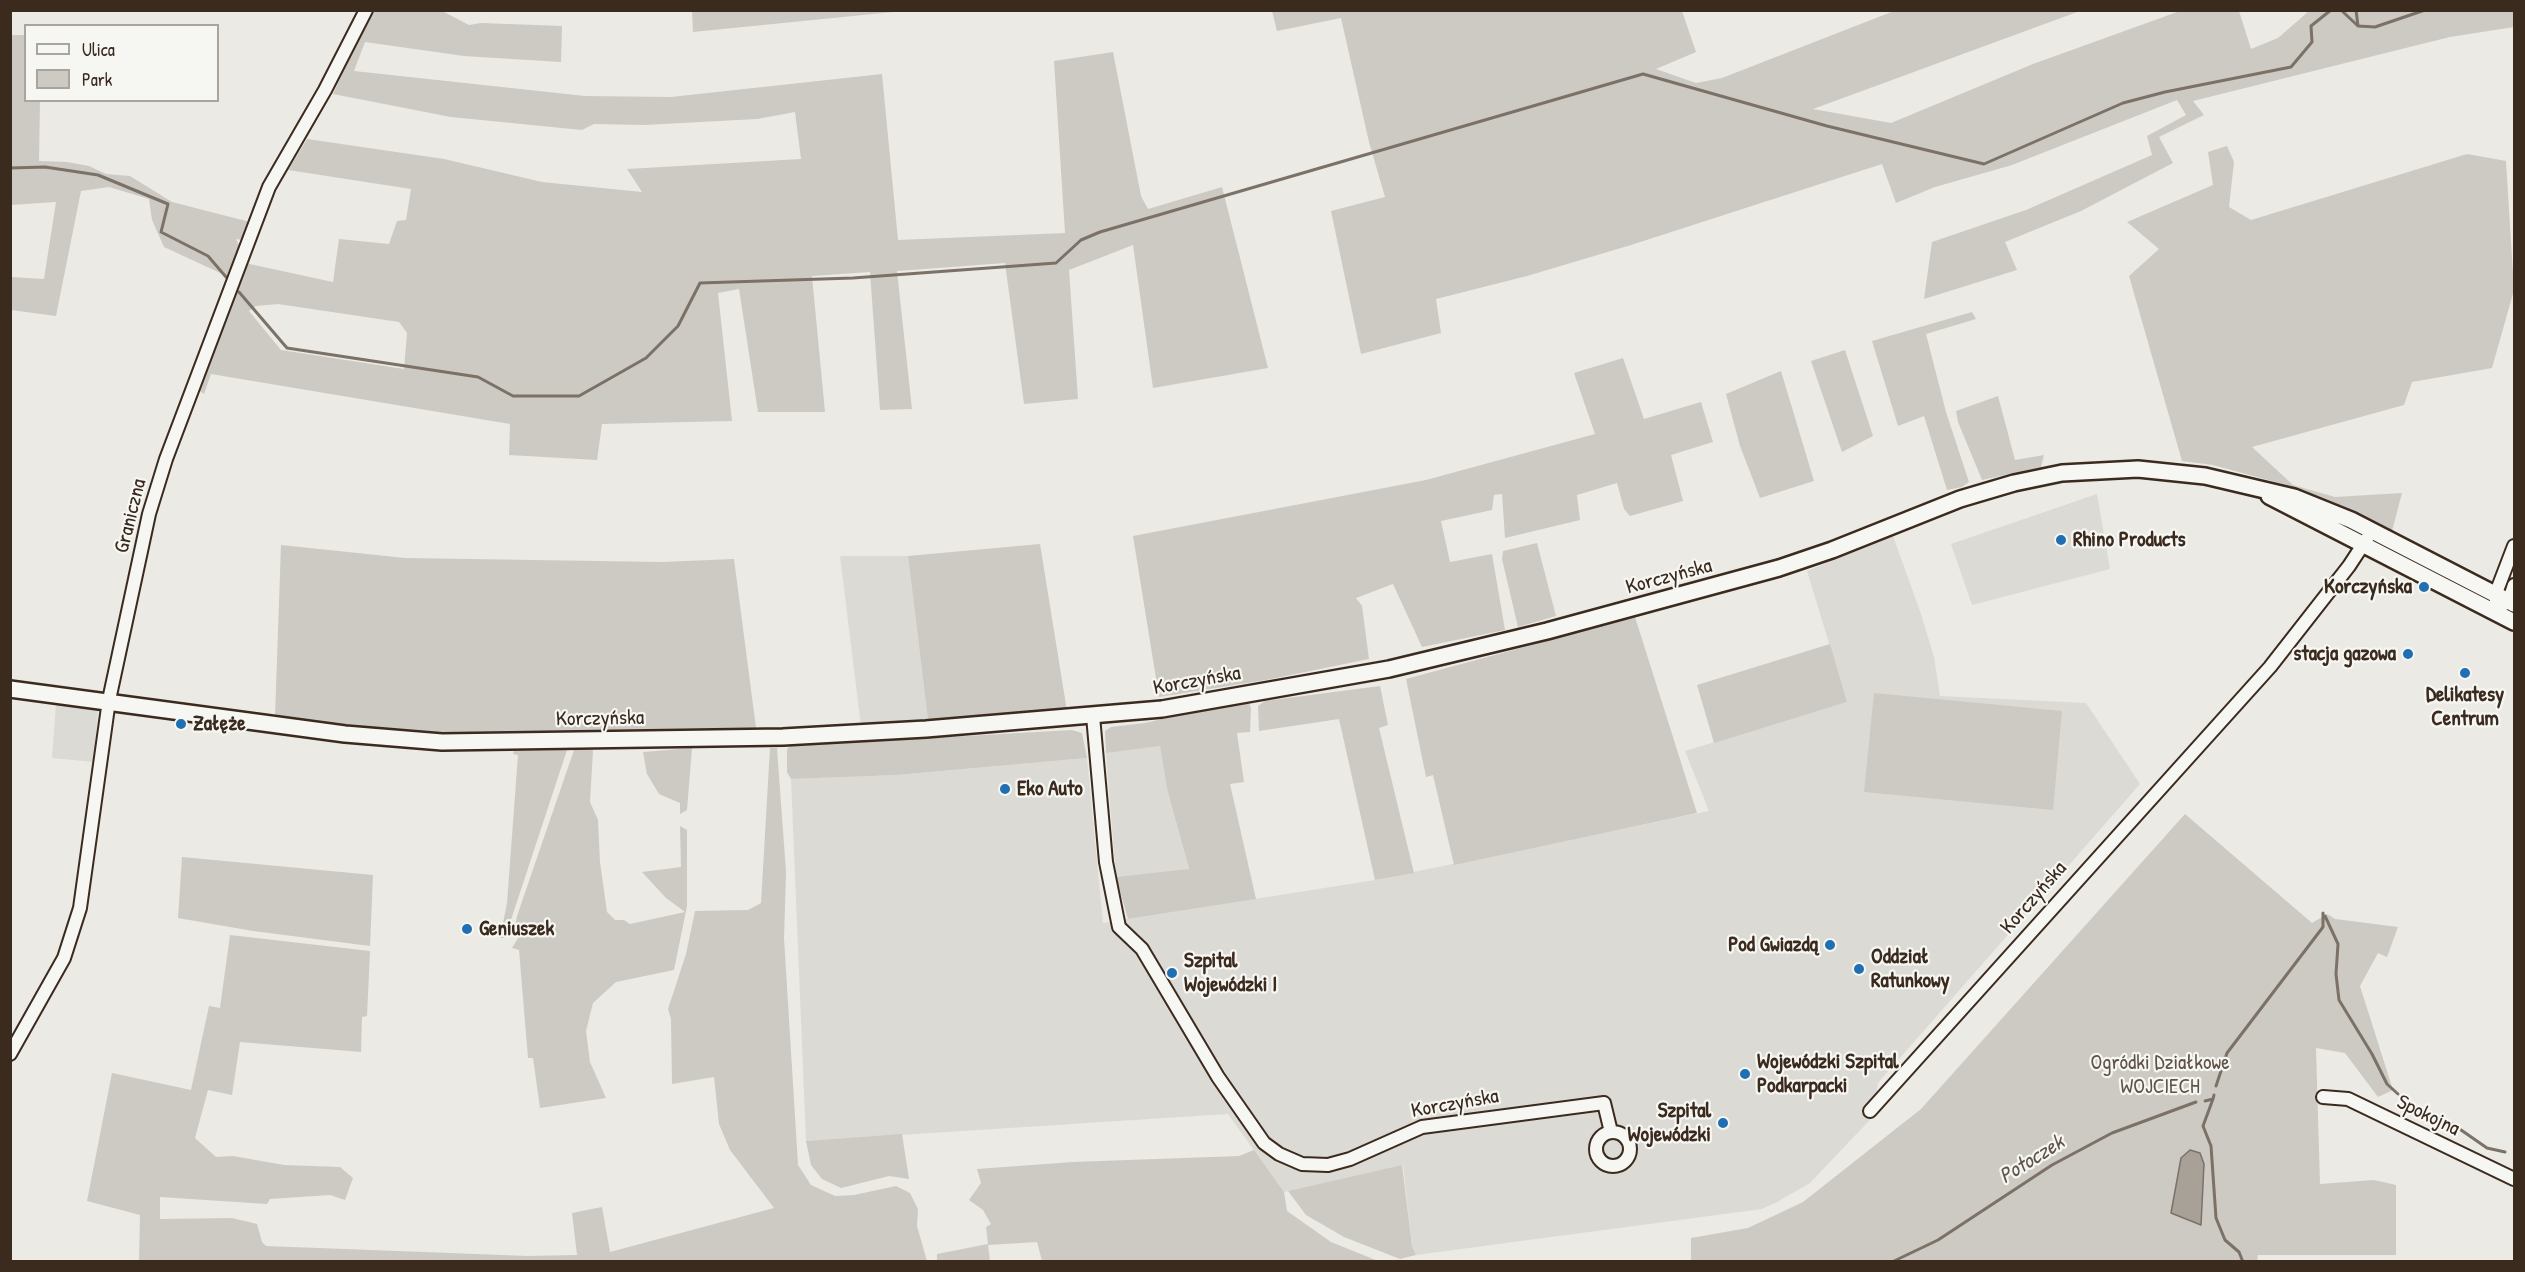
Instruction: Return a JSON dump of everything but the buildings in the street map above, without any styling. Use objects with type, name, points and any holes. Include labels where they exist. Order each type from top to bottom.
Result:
[{"type":"main road","name":"Korczyńska","points":[[10,689],[109,700],[345,734],[442,741],[783,736],[926,729],[1162,709],[1389,669],[1558,629],[1779,568],[1832,550],[1960,499],[2014,483],[2062,473],[2138,469],[2205,476],[2247,486],[2506,599]]},
{"type":"main road","name":"Korczyńska","points":[[2368,537],[2514,622]]},
{"type":"street","name":"Graniczna","points":[[10,1054],[64,958],[80,908],[109,700],[149,514],[166,459],[269,187],[325,90],[366,10]]},
{"type":"street","name":"Korczyńska","points":[[1869,1111],[2270,668],[2368,537]]},
{"type":"street","points":[[2506,599],[2514,546]]},
{"type":"street","points":[[2495,612],[2514,585]]},
{"type":"street","name":"Korczyńska","points":[[1093,716],[1106,862],[1119,927],[1143,949],[1218,1077],[1264,1143],[1279,1154],[1302,1164],[1328,1165],[1350,1159],[1422,1127],[1604,1103],[1611,1132]]},
{"type":"street","name":"Spokojna","points":[[2323,1097],[2348,1099],[2514,1179]]},
{"type":"shaded area","points":[[2097,494],[2110,569],[1972,605],[1951,544]]},
{"type":"shaded area","points":[[1893,536],[1934,657],[1940,696],[2086,703],[2140,784],[1878,1083],[1876,1095],[1885,1104],[1810,1183],[1777,1202],[1762,1209],[1416,1255],[1412,1246],[1403,1165],[1284,1192],[1228,1114],[806,1141],[791,779],[897,775],[1087,758],[1103,923],[1375,880],[1709,811],[1685,751],[1847,702],[1807,571]]},
{"type":"shaded area","points":[[840,556],[908,556],[928,720],[861,726]]},
{"type":"shaded area","points":[[56,704],[98,710],[94,762],[52,758]]},
{"type":"shaded area","points":[[1160,745],[1167,789],[1189,870],[1116,877],[1106,753]]},
{"type":"shaded area","points":[[2190,1150],[2200,1153],[2204,1164],[2201,1225],[2171,1213],[2181,1158]]},
{"type":"green space","points":[[371,10],[442,11],[469,25],[481,23],[562,26],[561,62],[464,56],[365,42],[354,71],[585,96],[671,97],[882,74],[898,240],[1065,233],[1054,61],[1113,52],[1141,196],[1148,209],[1222,187],[1268,368],[1153,388],[1133,245],[1069,270],[1078,399],[1024,404],[1005,263],[897,271],[912,409],[880,410],[870,272],[812,276],[825,412],[758,412],[739,289],[718,293],[732,421],[602,424],[597,460],[509,455],[510,424],[211,374],[204,394],[197,389],[245,263],[333,282],[339,239],[389,244],[397,221],[406,220],[411,189],[288,170],[307,139],[444,159],[542,182],[642,192],[627,169],[801,159],[795,112],[757,119],[644,125],[594,124],[582,130],[451,117],[333,94]],"holes":[[[278,304],[399,322],[407,333],[404,369],[281,350],[249,311],[256,306]]]},
{"type":"green space","points":[[692,10],[903,10],[903,11],[693,32]]},
{"type":"green space","points":[[1272,11],[1682,11],[1696,52],[1656,69],[1696,83],[1722,78],[1894,11],[2080,11],[1813,109],[1891,123],[2033,64],[2180,11],[2239,11],[2251,49],[2278,38],[2309,11],[2514,11],[2514,27],[2450,37],[2193,101],[2204,115],[2159,137],[2173,163],[2081,211],[2005,242],[2017,270],[1924,299],[1932,242],[2026,210],[2152,155],[2147,136],[2186,115],[2177,100],[2012,165],[1935,187],[1896,203],[1882,164],[1631,245],[1527,276],[1436,299],[1441,333],[1361,354],[1331,211],[1385,197],[1369,142],[1341,18],[1277,31]]},
{"type":"green space","points":[[11,35],[24,35],[24,102],[40,102],[39,161],[67,162],[89,166],[106,174],[130,176],[172,202],[250,222],[244,240],[236,239],[240,247],[229,277],[164,247],[152,220],[149,199],[109,187],[81,191],[56,316],[11,310],[11,277],[44,279],[56,202],[11,205]]},
{"type":"green space","points":[[2227,146],[2234,162],[2229,207],[2251,220],[2467,154],[2506,161],[2514,290],[2492,368],[2412,382],[2404,405],[2252,447],[2293,485],[2335,497],[2402,493],[2392,531],[2290,486],[2213,465],[2182,461],[2129,276],[2159,249],[2127,222],[2213,185],[2208,152]]},
{"type":"green space","points":[[1972,312],[1976,319],[1926,334],[1946,412],[1969,482],[1962,487],[1947,490],[1924,416],[1898,426],[1872,341]]},
{"type":"green space","points":[[1845,350],[1873,436],[1842,452],[1811,361]]},
{"type":"green space","points":[[1623,358],[1644,419],[1701,402],[1713,442],[1671,455],[1683,501],[1630,516],[1624,509],[1617,483],[1577,495],[1580,520],[1505,538],[1502,494],[1494,495],[1492,510],[1441,521],[1450,562],[1492,554],[1505,630],[1422,647],[1393,584],[1356,598],[1362,606],[1369,659],[1266,680],[1159,697],[1133,536],[1426,480],[1595,434],[1574,373]]},
{"type":"green space","points":[[1781,371],[1814,481],[1760,498],[1740,446],[1726,394]]},
{"type":"green space","points":[[1998,396],[2015,460],[2044,455],[2041,467],[1982,480],[1958,422],[1956,411]]},
{"type":"green space","points":[[1537,543],[1556,616],[1518,627],[1502,559],[1503,551]]},
{"type":"green space","points":[[1040,544],[1067,711],[928,720],[908,556]]},
{"type":"green space","points":[[281,545],[405,558],[662,562],[734,559],[756,728],[639,729],[474,735],[356,726],[275,716]]},
{"type":"green space","points":[[1635,617],[1697,813],[1454,865],[1433,775],[1426,777],[1406,679]]},
{"type":"green space","points":[[1830,644],[1847,702],[1714,743],[1697,685]]},
{"type":"green space","points":[[1380,686],[1388,725],[1379,728],[1414,873],[1375,880],[1339,719],[1259,731],[1258,706],[1265,701]]},
{"type":"green space","points":[[1874,693],[2062,711],[2053,810],[1864,792]]},
{"type":"green space","points":[[1247,699],[1251,708],[1250,732],[1237,733],[1244,782],[1230,784],[1256,899],[1128,919],[1116,877],[1189,869],[1167,789],[1160,746],[1106,753],[1105,731],[1111,727],[1145,723]]},
{"type":"green space","points":[[1072,730],[1082,733],[1087,758],[897,775],[791,779],[787,772],[789,746]]},
{"type":"green space","points":[[692,748],[687,810],[680,814],[680,803],[659,794],[647,774],[643,752]]},
{"type":"green space","points":[[770,748],[777,748],[786,872],[784,938],[798,1165],[811,1185],[835,1196],[854,1195],[896,1186],[910,1193],[918,1209],[917,1226],[927,1261],[139,1261],[140,1215],[87,1201],[112,1073],[191,1090],[209,1006],[220,1008],[230,935],[370,951],[367,1016],[362,1017],[361,1052],[240,1042],[232,1095],[208,1090],[195,1138],[216,1157],[233,1156],[284,1165],[340,1167],[353,1178],[345,1200],[330,1195],[270,1199],[267,1204],[160,1197],[160,1219],[232,1218],[257,1224],[262,1242],[266,1246],[528,1256],[577,1255],[572,1213],[602,1207],[610,1252],[774,1208],[730,1150],[719,1124],[714,1077],[672,1084],[671,1019],[668,1009],[686,954],[695,911],[748,910],[761,903]]},
{"type":"green space","points":[[567,750],[505,938],[500,938],[507,903],[518,755],[513,754],[514,751]]},
{"type":"green space","points":[[574,750],[593,750],[590,802],[598,820],[600,862],[607,912],[615,920],[624,920],[630,924],[685,912],[666,898],[642,872],[681,867],[680,826],[687,830],[687,906],[674,970],[616,982],[593,1003],[586,1031],[590,1062],[606,1098],[540,1108],[533,1058],[528,1058],[519,950],[512,948],[518,938],[514,933],[517,916]]},
{"type":"green space","name":"Ogródki Działkowe WOJCIECH","points":[[2185,814],[2312,923],[2327,914],[2335,919],[2398,927],[2387,957],[2378,953],[2360,986],[2393,1090],[2378,1097],[2345,1053],[2316,1048],[2320,1184],[2374,1180],[2396,1185],[2396,1255],[2258,1255],[2257,1262],[1691,1262],[1691,1238],[1748,1228],[1803,1202],[1921,1109]]},
{"type":"green space","points":[[182,857],[373,875],[370,946],[253,931],[178,918]]},
{"type":"green space","points":[[902,1134],[909,1179],[889,1176],[841,1188],[822,1179],[811,1165],[806,1141]]},
{"type":"green space","points":[[1254,1150],[1284,1192],[1287,1211],[1331,1242],[1378,1261],[1042,1261],[1037,1242],[988,1245],[990,1261],[937,1261],[937,1254],[988,1244],[986,1227],[991,1224],[983,1210],[969,1200],[981,1183],[977,1169],[1073,1162],[1239,1156]]},
{"type":"green space","points":[[1402,1165],[1412,1246],[1416,1255],[1400,1259],[1344,1237],[1306,1215],[1288,1191]]},
{"type":"waterway","points":[[239,292],[287,348],[478,377],[513,396],[579,396],[646,358],[678,326],[700,283],[853,278],[1056,263],[1081,240],[1100,232],[1643,74],[1827,126],[1984,164],[2123,103],[2165,92],[2291,67],[2312,42],[2311,26],[2331,10]]},
{"type":"waterway","points":[[2341,10],[2358,26]]},
{"type":"waterway","points":[[2356,10],[2358,26],[2375,27],[2425,10]]},
{"type":"waterway","points":[[10,168],[45,167],[98,175],[168,204],[161,232],[208,256],[226,277]]},
{"type":"waterway","name":"Potoczek","points":[[2216,1086],[2227,1053],[2323,927],[2323,913]]},
{"type":"waterway","points":[[2325,916],[2338,944],[2336,974],[2339,1000],[2372,1054],[2387,1084],[2398,1094]]},
{"type":"waterway","name":"Potoczek","points":[[2205,1101],[2213,1099],[2214,1095]]},
{"type":"waterway","points":[[2213,1099],[2203,1126],[2211,1146],[2216,1218],[2225,1240],[2239,1252],[2243,1262]]},
{"type":"waterway","points":[[2407,1101],[2451,1123],[2487,1148],[2505,1152]]},
{"type":"waterway","name":"Potoczek","points":[[1892,1262],[1938,1240],[2052,1165],[2112,1133],[2196,1102]]},
{"type":"place","name":"Rhino Products","points":[[2061,540]]},
{"type":"place","name":"Korczyńska","points":[[2424,587]]},
{"type":"place","name":"stacja gazowa","points":[[2408,654]]},
{"type":"place","name":"Delikatesy Centrum","points":[[2465,673]]},
{"type":"place","name":"Załęże","points":[[181,724]]},
{"type":"place","name":"Eko Auto","points":[[1005,789]]},
{"type":"place","name":"Geniuszek","points":[[467,929]]},
{"type":"place","name":"Pod Gwiazdą","points":[[1830,945]]},
{"type":"place","name":"Oddział Ratunkowy","points":[[1859,969]]},
{"type":"place","name":"Szpital Wojewódzki I","points":[[1172,973]]},
{"type":"place","name":"Wojewódzki Szpital Podkarpacki","points":[[1745,1074]]},
{"type":"place","name":"Szpital Wojewódzki","points":[[1723,1123]]}]
